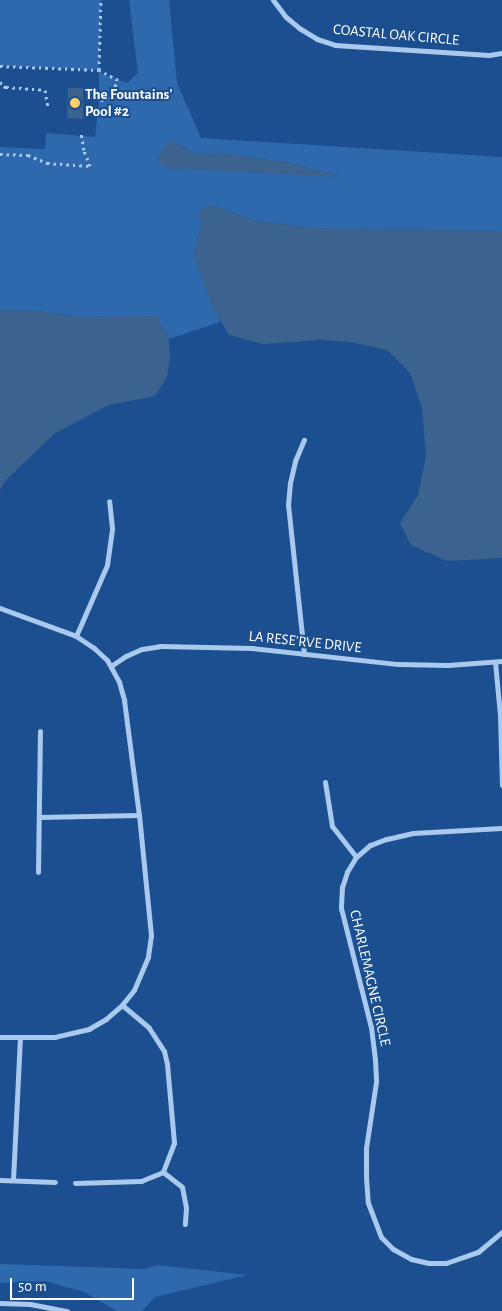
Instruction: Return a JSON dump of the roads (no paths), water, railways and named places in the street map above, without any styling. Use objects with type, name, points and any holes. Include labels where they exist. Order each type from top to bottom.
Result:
[{"type":"street","name":"COASTAL OAK CIRCLE","points":[[274,0],[286,17],[299,28],[317,39],[335,45],[488,55],[502,53]]},
{"type":"street","points":[[304,440],[292,476],[288,506],[304,654]]},
{"type":"street","points":[[76,636],[107,565],[112,528],[109,501]]},
{"type":"street","points":[[0,608],[76,636],[94,648],[111,666],[119,682],[124,700],[139,815],[151,935],[148,957],[143,973],[134,990],[122,1005],[106,1019],[89,1029],[55,1037],[0,1037]]},
{"type":"street","name":"LA RESE'RVE DRIVE","points":[[111,666],[126,656],[142,649],[160,646],[216,646],[398,664],[448,665],[502,661]]},
{"type":"street","points":[[495,662],[500,715],[502,785]]},
{"type":"street","points":[[38,872],[40,731]]},
{"type":"street","points":[[325,782],[332,826],[356,857]]},
{"type":"street","points":[[39,817],[139,815]]},
{"type":"street","name":"CHARLEMAGNE CIRCLE","points":[[502,828],[412,833],[370,845],[356,857],[347,872],[342,888],[341,908],[371,1027],[376,1060],[376,1082],[366,1148],[366,1177],[368,1203],[381,1237],[393,1249],[412,1259],[429,1263],[446,1263],[466,1258],[494,1241],[502,1232]]},
{"type":"street","points":[[75,1183],[142,1181],[163,1172],[174,1143],[167,1064],[157,1039],[149,1028],[122,1005]]},
{"type":"street","points":[[13,1180],[20,1037]]},
{"type":"street","points":[[163,1172],[182,1187],[186,1208],[185,1224]]},
{"type":"street","points":[[0,1180],[55,1182]]},
{"type":"street","points":[[0,1303],[30,1304],[67,1311]]},
{"type":"place","name":"The Fountains' Pool #2","points":[[75,103]]}]
